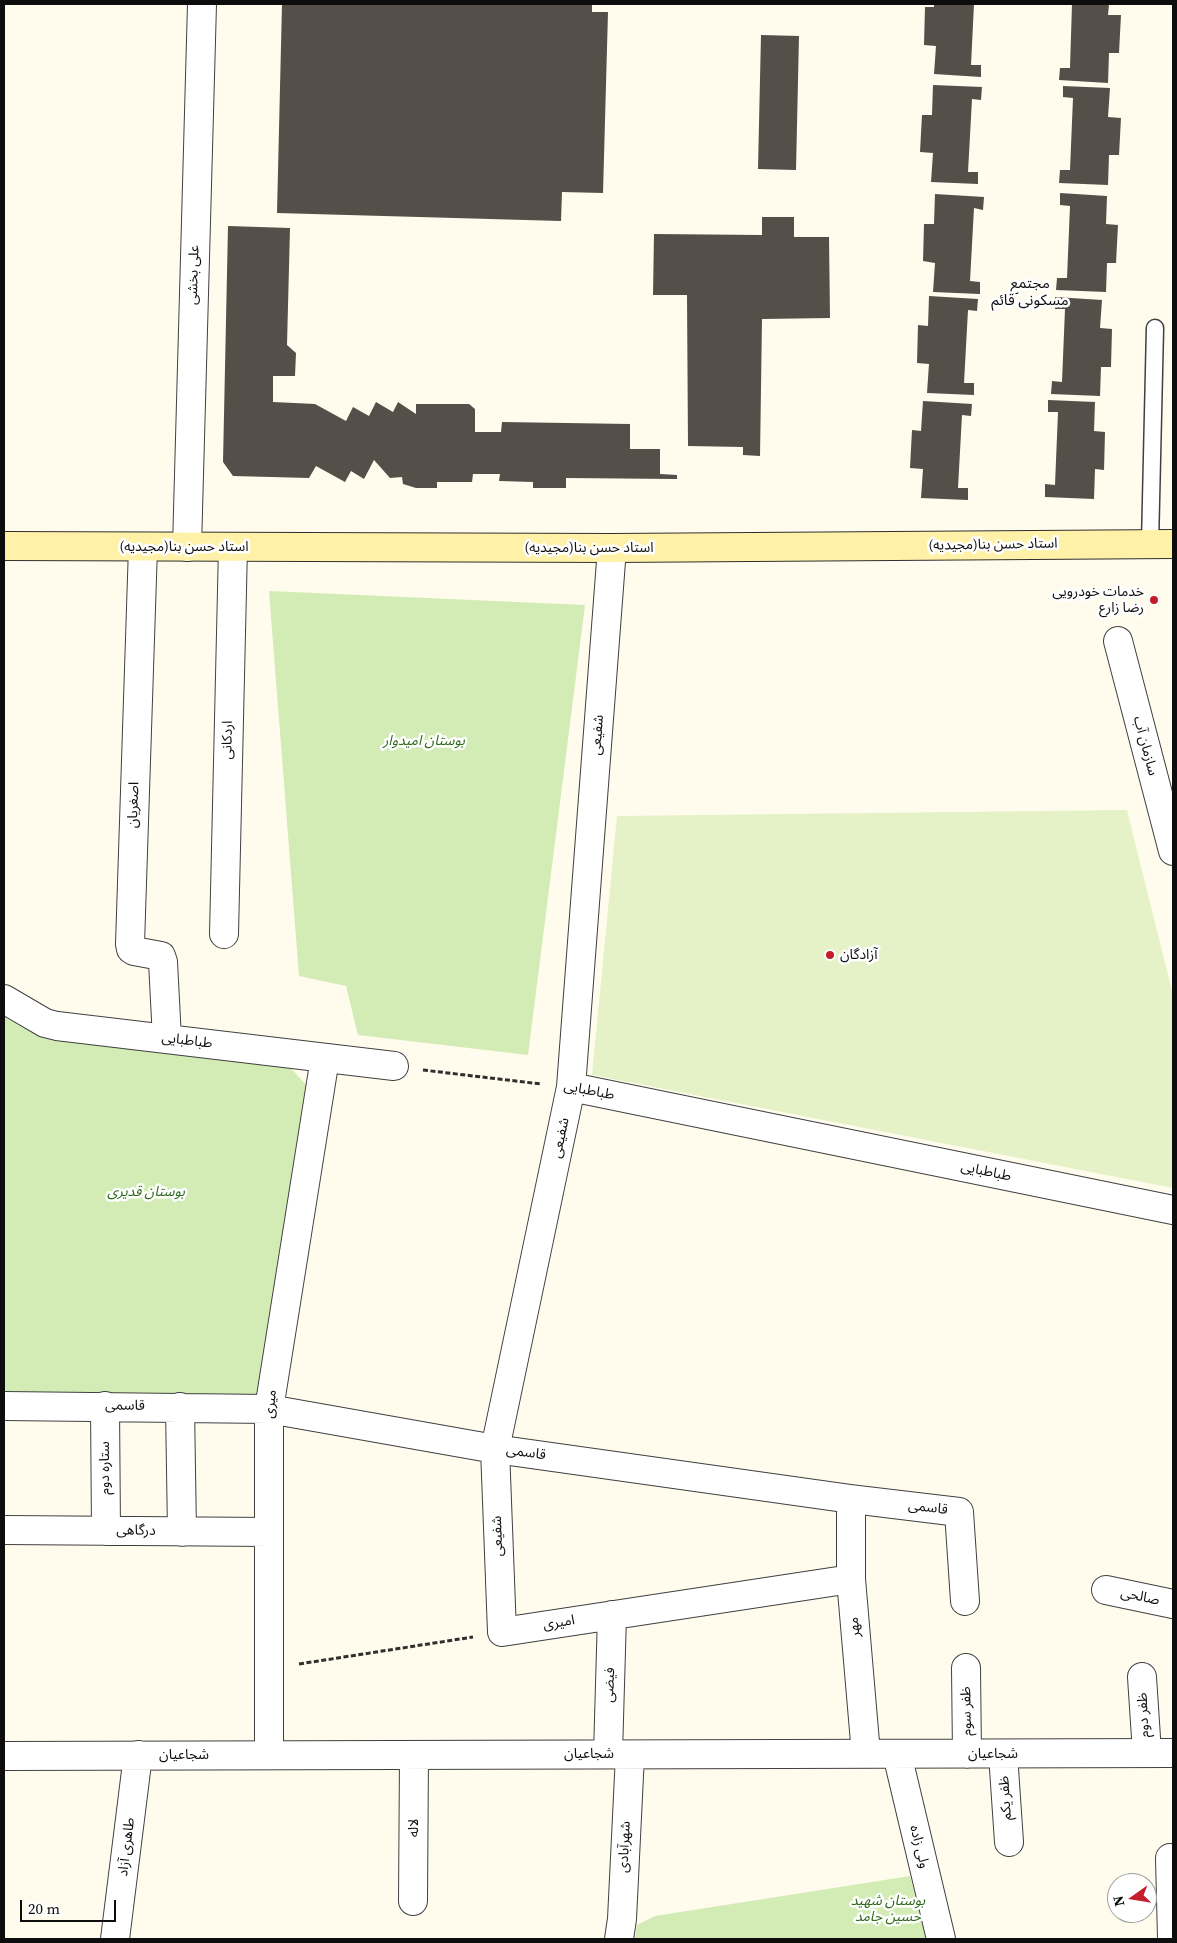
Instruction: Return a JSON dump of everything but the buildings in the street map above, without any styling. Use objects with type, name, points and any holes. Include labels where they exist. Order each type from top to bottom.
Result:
[{"type":"main road","name":"استاد حسن بنا(مجیدیه)","points":[[4,546],[612,548],[1162,544]]},
{"type":"street","name":"علی بخشی","points":[[187,547],[202,4]]},
{"type":"street","name":"اصغریان","points":[[143,547],[130,944],[131,949],[134,951],[161,956],[163,962],[167,1039]]},
{"type":"street","name":"اردکانی","points":[[224,934],[233,547]]},
{"type":"street","name":"شفیعی","points":[[502,1632],[495,1449],[571,1087],[612,548]]},
{"type":"street","name":"سازمان آب","points":[[1118,641],[1173,851]]},
{"type":"street","name":"طباطبایی","points":[[4,999],[45,1023],[57,1026],[394,1066]]},
{"type":"street","name":"میری","points":[[269,1755],[269,1409],[325,1058]]},
{"type":"street","name":"طباطبایی","points":[[571,1087],[1173,1210]]},
{"type":"street","name":"قاسمی","points":[[4,1406],[269,1409],[495,1449],[851,1499],[959,1512],[965,1601]]},
{"type":"street","name":"ستاره دوم","points":[[105,1406],[106,1531]]},
{"type":"street","points":[[180,1407],[182,1532]]},
{"type":"street","name":"مهر","points":[[851,1499],[850,1578],[866,1754]]},
{"type":"street","name":"درگاهی","points":[[4,1530],[269,1532]]},
{"type":"street","name":"امیری","points":[[502,1632],[850,1578]]},
{"type":"street","name":"صالحی","points":[[1106,1590],[1173,1604]]},
{"type":"street","name":"فیضی","points":[[612,1615],[619,1755]]},
{"type":"street","name":"ظفر سوم","points":[[966,1668],[967,1754]]},
{"type":"street","name":"ظفر دوم","points":[[1142,1677],[1147,1754]]},
{"type":"street","name":"شجاعیان","points":[[4,1756],[1173,1753]]},
{"type":"street","name":"ولی زاده","points":[[896,1754],[941,1939]]},
{"type":"street","name":"ظفر یکم","points":[[1003,1754],[1009,1842]]},
{"type":"street","name":"طاهری آزاد","points":[[115,1939],[138,1755]]},
{"type":"street","name":"لاله","points":[[414,1755],[414,1901]]},
{"type":"street","name":"شهرآبادی","points":[[619,1755],[622,1919],[619,1939]]},
{"type":"street","points":[[1170,1858],[1173,1934]]},
{"type":"lane","points":[[1155,328],[1162,544]]},
{"type":"path","name":"طباطبایی","points":[[394,1066],[571,1087]]},
{"type":"path","points":[[268,1669],[502,1632]]},
{"type":"green space","name":"بوستان امیدوار","points":[[269,591],[585,605],[528,1055],[358,1035],[346,986],[299,976]]},
{"type":"green space","name":"آزادگان","points":[[1127,810],[1173,995],[1173,1188],[592,1075],[617,816]]},
{"type":"green space","name":"بوستان قدیری","points":[[4,1012],[288,1065],[308,1087],[256,1400],[4,1393]]},
{"type":"green space","name":"بوستان شهید حسین جامد","points":[[910,1876],[926,1939],[635,1939],[637,1925],[655,1916]]},
{"type":"place","name":"خدمات خودرویی رضا زارع","points":[[1154,600]]},
{"type":"place","name":"آزادگان","points":[[830,955]]},
{"type":"district","name":"مجتمع مسکونی قائم","points":[[1030,292]]}]
